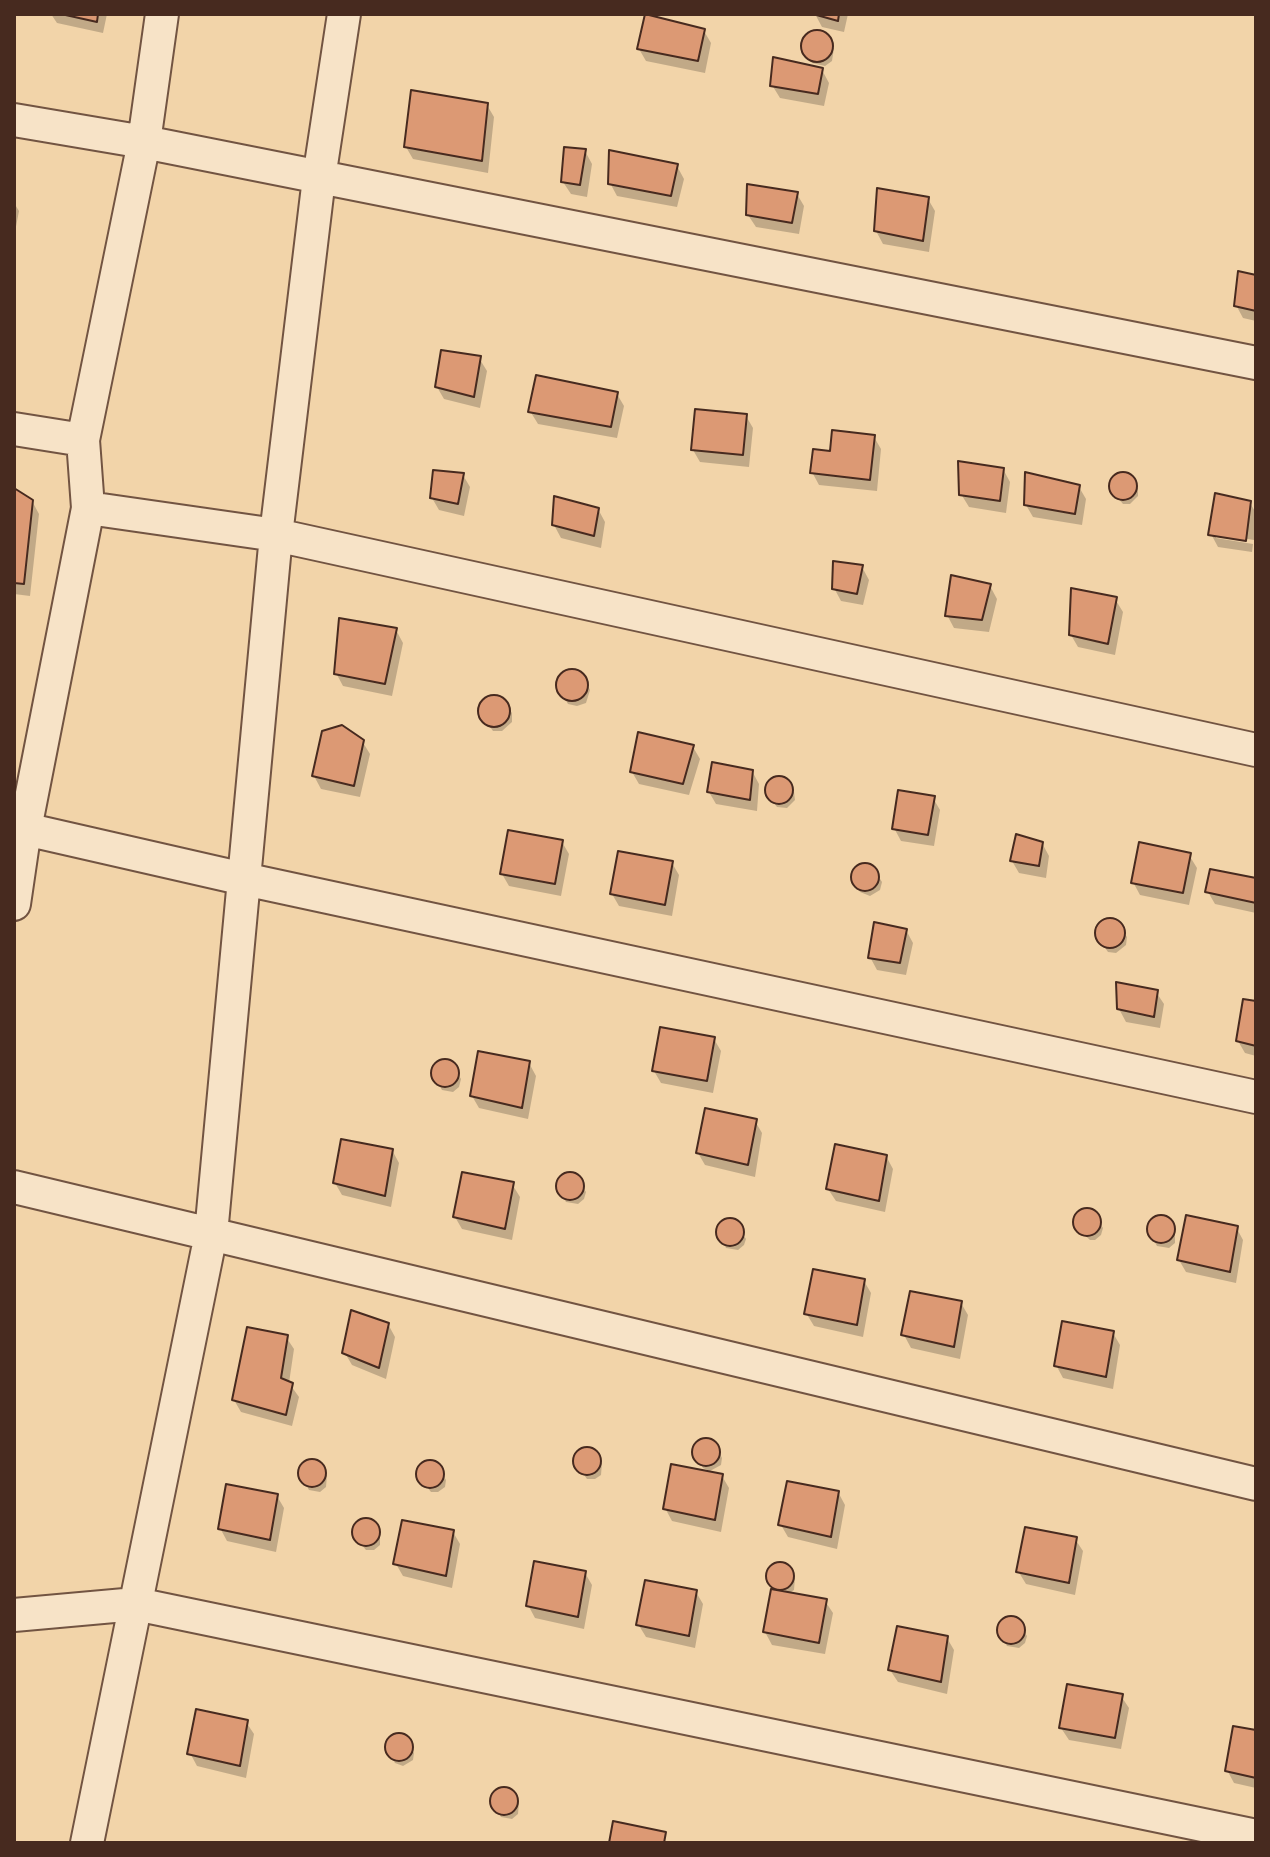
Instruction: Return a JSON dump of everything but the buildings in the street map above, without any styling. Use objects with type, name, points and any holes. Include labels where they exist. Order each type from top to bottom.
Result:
[{"type":"street","points":[[14,904],[20,826],[88,508],[83,440],[144,142],[162,14]]},
{"type":"street","points":[[87,1843],[211,1234],[276,535],[319,178],[344,14]]},
{"type":"street","points":[[14,120],[144,142],[1256,363]]},
{"type":"street","points":[[14,429],[83,440]]},
{"type":"street","points":[[88,508],[276,535],[1256,750]]},
{"type":"street","points":[[20,826],[244,879],[1256,1097]]},
{"type":"street","points":[[14,1187],[1256,1484]]},
{"type":"street","points":[[14,1615],[136,1604],[1256,1836]]}]
